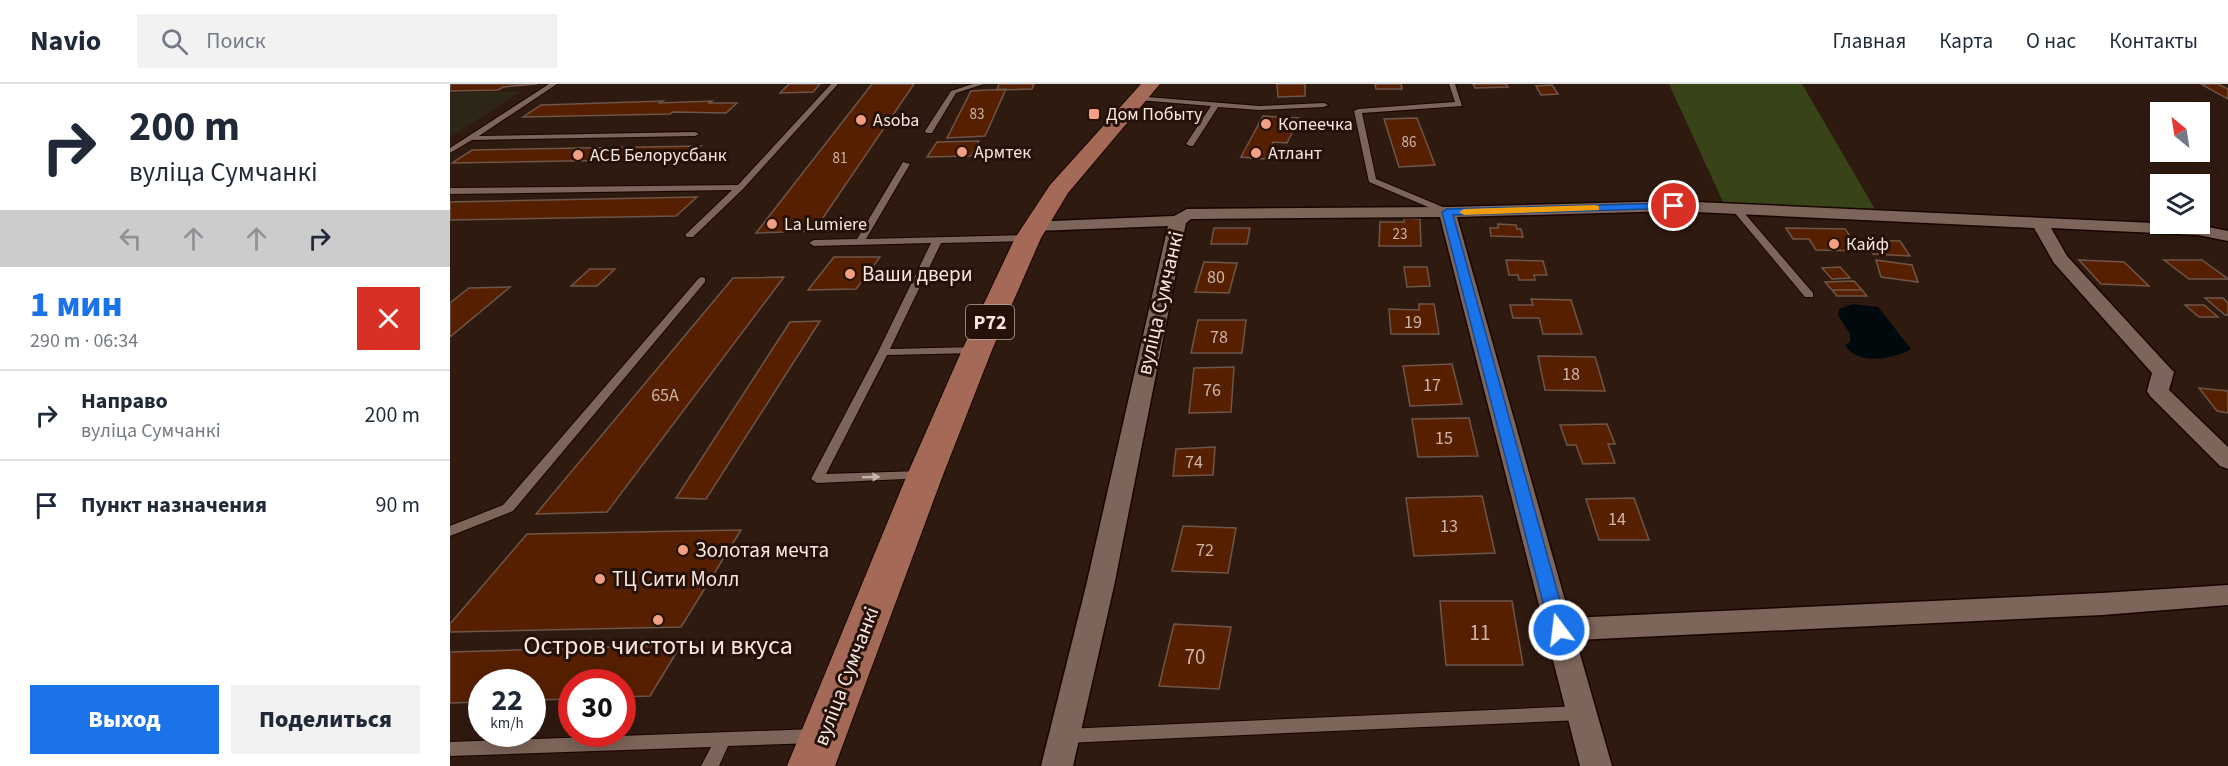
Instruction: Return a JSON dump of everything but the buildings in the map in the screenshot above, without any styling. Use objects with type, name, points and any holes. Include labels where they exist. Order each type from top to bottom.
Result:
[{"type":"main road","name":"вуліца Сумчанкі","points":[[817,751],[925,475],[977,350],[1031,232],[1058,190],[1145,91]]},
{"type":"street","name":"вуліца Сумчанкі","points":[[1057,766],[1100,586],[1178,222],[1187,214],[1447,212],[1674,206],[2198,230],[2228,236]]},
{"type":"street","points":[[1447,212],[1596,766]]},
{"type":"street","points":[[1031,232],[1178,222]]},
{"type":"street","points":[[2040,224],[2060,259],[2163,372],[2158,391],[2228,461]]},
{"type":"street","points":[[1559,630],[2102,604],[2228,595]]},
{"type":"lane","points":[[450,151],[554,84]]},
{"type":"lane","points":[[690,235],[740,187],[835,84]]},
{"type":"lane","points":[[929,131],[953,92],[981,84]]},
{"type":"lane","points":[[1447,212],[1372,180],[1358,111],[1459,104],[1452,84]]},
{"type":"lane","points":[[1145,91],[1216,104],[1259,108],[1324,105]]},
{"type":"lane","points":[[1190,144],[1216,104]]},
{"type":"lane","points":[[470,138],[695,134]]},
{"type":"lane","points":[[860,243],[906,164]]},
{"type":"lane","points":[[450,191],[740,187]]},
{"type":"lane","points":[[1737,210],[1809,295]]},
{"type":"lane","points":[[814,243],[937,241],[1031,232]]},
{"type":"lane","points":[[925,475],[817,479],[937,241]]},
{"type":"lane","points":[[450,531],[508,508],[702,280]]},
{"type":"lane","points":[[883,352],[977,350]]},
{"type":"lane","points":[[1064,736],[1581,712]]},
{"type":"lane","points":[[710,766],[723,740]]},
{"type":"lane","points":[[450,748],[723,740],[817,751]]},
{"type":"shaded area","points":[[522,91],[450,137],[450,93]]},
{"type":"shaded area","points":[[1853,304],[1878,307],[1911,349],[1895,356],[1876,359],[1850,352],[1845,345],[1850,342],[1850,334],[1838,315],[1839,309]]},
{"type":"green space","points":[[1669,84],[1802,84],[1876,211],[1723,202]]},
{"type":"slow traffic","points":[[1464,212],[1595,208]]},
{"type":"place","name":"Дом Побыту","points":[[1094,114]]},
{"type":"place","name":"Asoba","points":[[861,120]]},
{"type":"place","name":"Копеечка","points":[[1266,124]]},
{"type":"place","name":"Армтек","points":[[962,152]]},
{"type":"place","name":"Атлант","points":[[1256,153]]},
{"type":"place","name":"АСБ Белорусбанк","points":[[578,155]]},
{"type":"place","name":"La Lumiere","points":[[772,224]]},
{"type":"place","name":"Кайф","points":[[1834,244]]},
{"type":"place","name":"Ваши двери","points":[[850,274]]},
{"type":"place","name":"Золотая мечта","points":[[683,550]]},
{"type":"place","name":"ТЦ Сити Молл","points":[[600,579]]},
{"type":"place","name":"Остров чистоты и вкуса","points":[[658,620]]},
{"type":"route","points":[[1559,630],[1447,212],[1674,206]]}]
